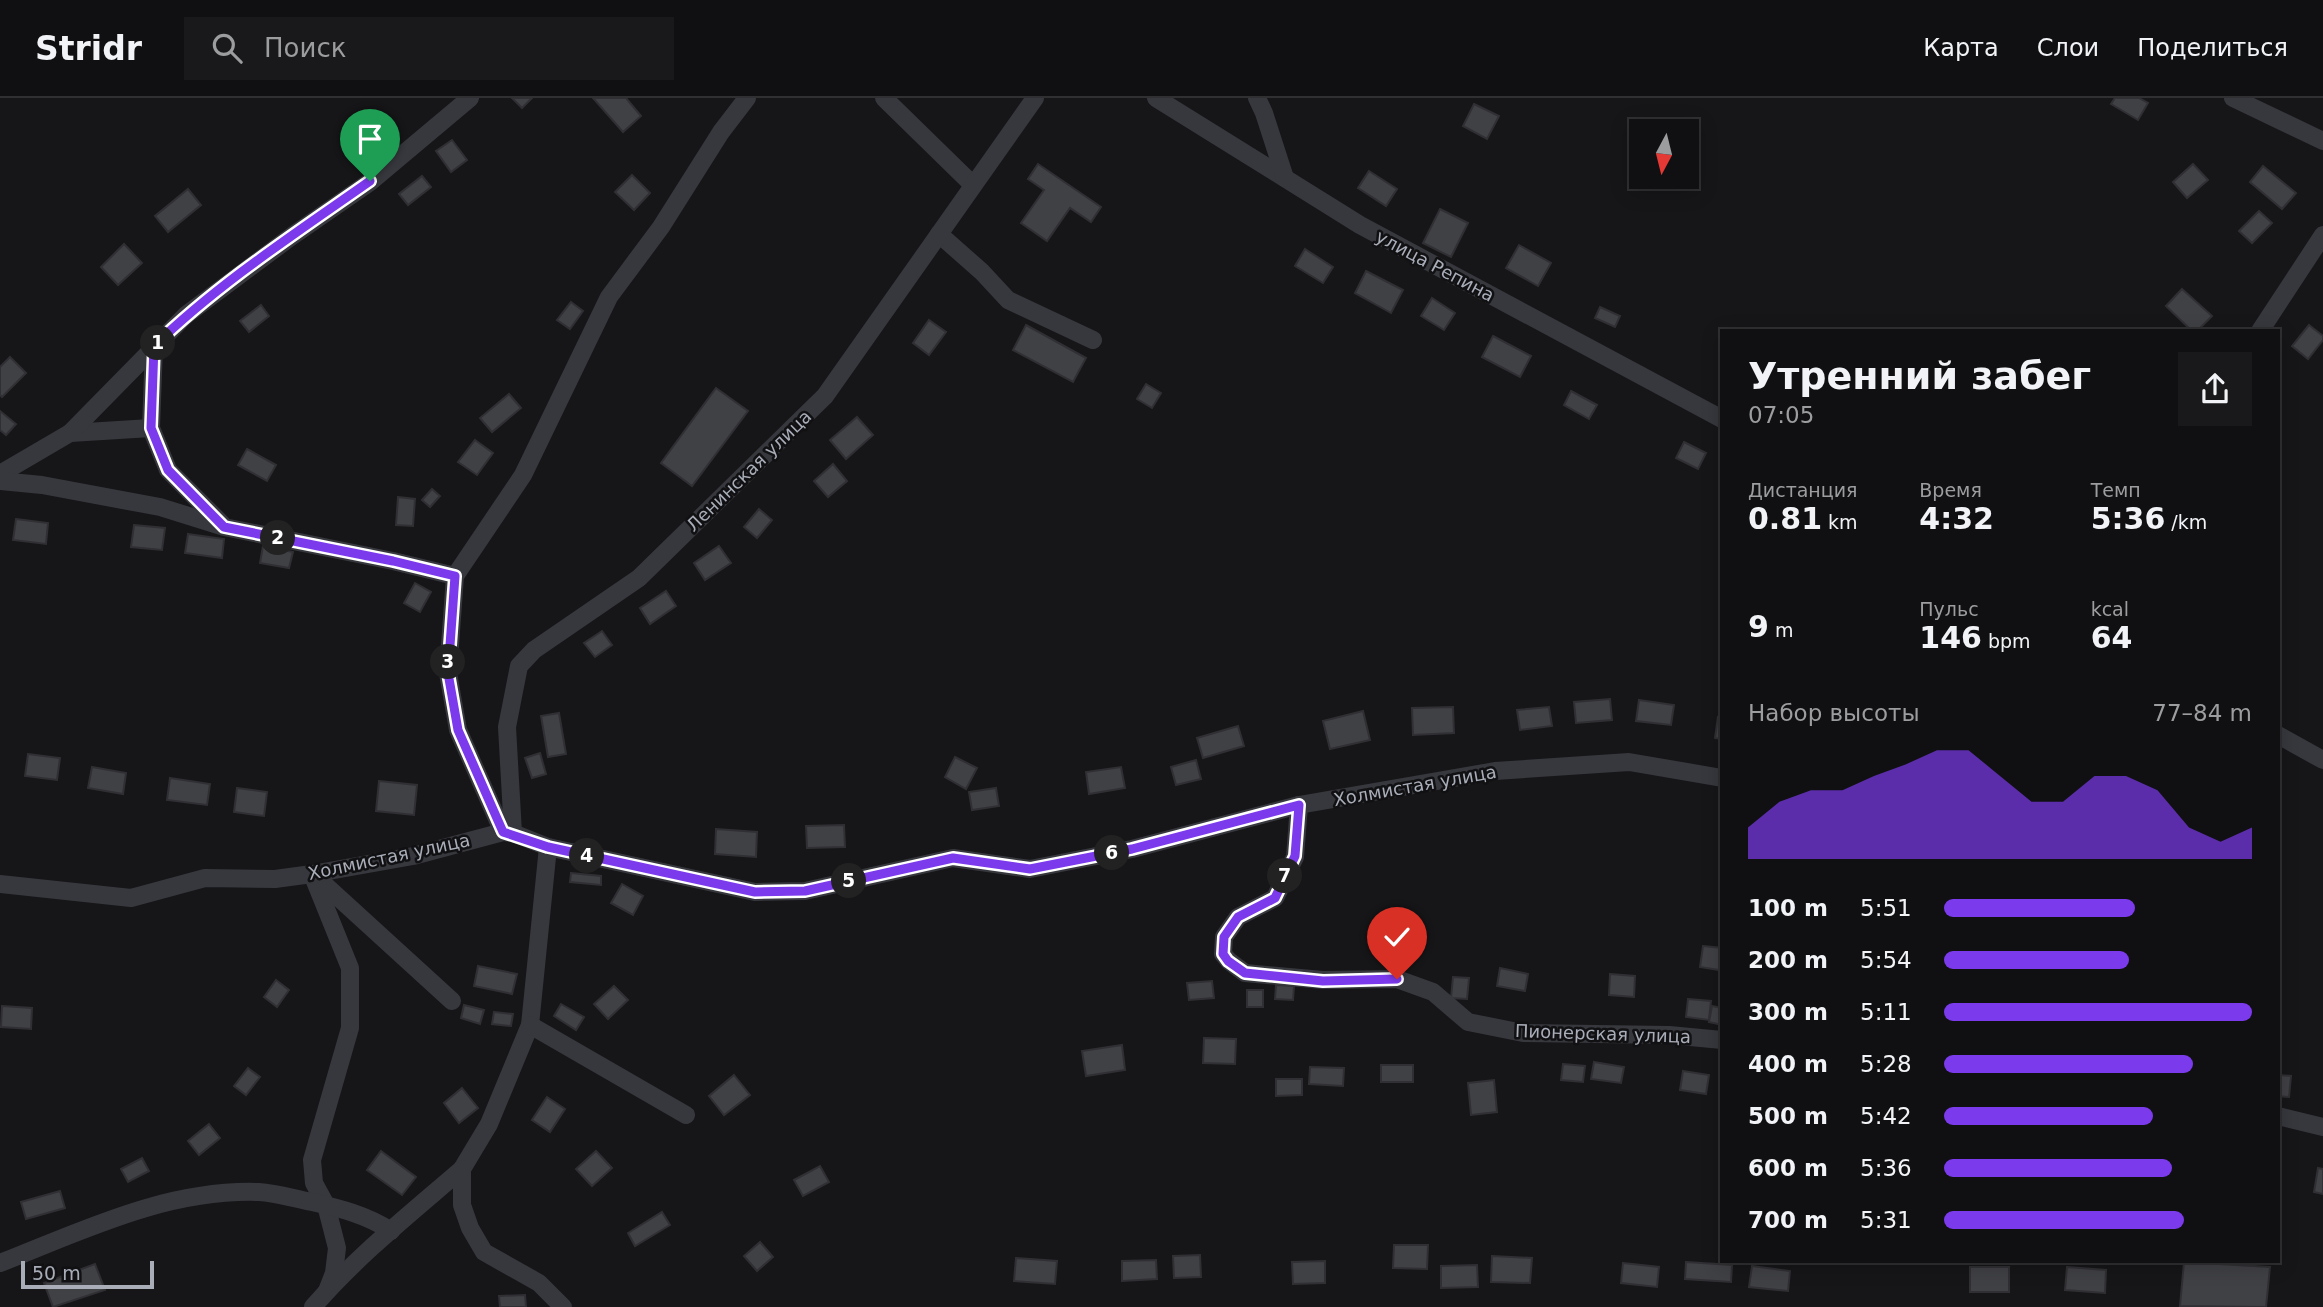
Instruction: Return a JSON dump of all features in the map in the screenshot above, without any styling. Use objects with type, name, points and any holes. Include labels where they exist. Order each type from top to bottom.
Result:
[{"type":"street","points":[[0,474],[70,433],[186,315],[370,181],[470,98]]},
{"type":"street","points":[[508,832],[458,730],[448,673],[455,576],[523,475],[608,298],[661,226],[747,98]]},
{"type":"street","points":[[884,98],[973,185]]},
{"type":"street","name":"Ленинская улица","points":[[508,832],[507,727],[519,666],[534,650],[639,578],[825,396],[1035,98]]},
{"type":"street","name":"улица Репина","points":[[1156,98],[1372,232],[1720,418]]},
{"type":"street","points":[[1257,98],[1265,113],[1285,178]]},
{"type":"street","points":[[2233,98],[2323,141]]},
{"type":"street","points":[[939,234],[982,272],[1007,300],[1093,340]]},
{"type":"street","points":[[2261,329],[2323,235]]},
{"type":"street","points":[[154,346],[151,428],[168,470],[224,527]]},
{"type":"street","points":[[70,433],[151,428]]},
{"type":"street","points":[[0,481],[42,485],[160,506],[224,527],[455,576]]},
{"type":"street","points":[[2280,736],[2323,760]]},
{"type":"street","name":"Холмистая улица","points":[[0,884],[131,898],[205,878],[275,879],[312,874],[413,856],[508,832],[548,847],[755,892],[805,891],[953,858],[1030,869],[1132,849],[1299,805],[1495,771],[1629,762],[1720,778]]},
{"type":"street","name":"Пионерская улица","points":[[1299,805],[1295,856],[1275,898],[1238,917],[1224,937],[1223,954],[1245,973],[1323,981],[1397,979],[1433,992],[1468,1022],[1523,1033],[1669,1035],[1720,1040]]},
{"type":"street","points":[[313,1307],[391,1231],[463,1169],[489,1124],[530,1025],[548,847]]},
{"type":"street","points":[[312,874],[452,1001]]},
{"type":"street","points":[[312,874],[350,968],[350,1028],[312,1160],[314,1184],[326,1205],[337,1248],[334,1273],[327,1291]]},
{"type":"street","points":[[530,1025],[687,1115]]},
{"type":"street","points":[[2280,1116],[2323,1127]]},
{"type":"street","points":[[463,1169],[463,1205],[470,1228],[484,1252],[539,1283],[563,1307]]},
{"type":"street","points":[[0,1263],[147,1206],[213,1193],[262,1192],[326,1205],[374,1220],[391,1231]]},
{"type":"building","points":[[512,98],[532,98],[522,108]]},
{"type":"building","points":[[593,98],[626,98],[641,116],[623,132]]},
{"type":"building","points":[[2115,98],[2139,98],[2148,103],[2138,120],[2111,104]]},
{"type":"building","points":[[1474,104],[1499,116],[1487,139],[1463,126]]},
{"type":"building","points":[[452,140],[467,160],[451,172],[436,151]]},
{"type":"building","points":[[1038,164],[1101,207],[1091,222],[1070,208],[1047,241],[1021,223],[1044,190],[1028,179]]},
{"type":"building","points":[[2193,164],[2208,180],[2187,198],[2173,182]]},
{"type":"building","points":[[2263,166],[2296,193],[2282,209],[2250,182]]},
{"type":"building","points":[[1369,171],[1397,189],[1386,206],[1358,188]]},
{"type":"building","points":[[632,175],[650,193],[634,210],[615,192]]},
{"type":"building","points":[[422,176],[431,187],[408,205],[399,194]]},
{"type":"building","points":[[188,189],[201,205],[168,232],[155,216]]},
{"type":"building","points":[[1440,209],[1468,223],[1451,257],[1423,243]]},
{"type":"building","points":[[2259,211],[2272,223],[2252,243],[2239,231]]},
{"type":"building","points":[[124,244],[142,263],[118,285],[101,267]]},
{"type":"building","points":[[1519,245],[1551,263],[1538,286],[1506,268]]},
{"type":"building","points":[[1305,249],[1333,267],[1323,283],[1295,266]]},
{"type":"building","points":[[1366,271],[1403,290],[1391,313],[1355,293]]},
{"type":"building","points":[[2182,289],[2212,316],[2199,329],[2190,329],[2166,306]]},
{"type":"building","points":[[1432,298],[1455,313],[1444,330],[1421,316]]},
{"type":"building","points":[[571,302],[583,311],[570,329],[557,320]]},
{"type":"building","points":[[261,305],[269,316],[249,332],[240,321]]},
{"type":"building","points":[[1600,307],[1620,316],[1615,327],[1595,318]]},
{"type":"building","points":[[929,320],[946,332],[929,355],[913,343]]},
{"type":"building","points":[[1026,325],[1086,358],[1073,382],[1013,350]]},
{"type":"building","points":[[2309,325],[2323,336],[2323,340],[2308,359],[2292,346]]},
{"type":"building","points":[[1493,336],[1531,356],[1520,377],[1482,357]]},
{"type":"building","points":[[10,357],[26,373],[2,397],[0,367]]},
{"type":"building","points":[[1146,384],[1161,393],[1152,408],[1137,399]]},
{"type":"building","points":[[716,388],[748,411],[692,486],[661,463]]},
{"type":"building","points":[[1571,391],[1597,405],[1589,419],[1564,405]]},
{"type":"building","points":[[509,394],[521,408],[492,432],[480,418]]},
{"type":"building","points":[[0,411],[16,424],[6,435],[0,430]]},
{"type":"building","points":[[857,417],[873,435],[846,459],[830,440]]},
{"type":"building","points":[[475,440],[493,453],[477,475],[458,462]]},
{"type":"building","points":[[1684,442],[1706,453],[1698,469],[1676,458]]},
{"type":"building","points":[[247,449],[276,465],[267,481],[238,465]]},
{"type":"building","points":[[833,464],[847,481],[828,497],[814,481]]},
{"type":"building","points":[[432,489],[440,496],[430,507],[422,500]]},
{"type":"building","points":[[398,497],[415,499],[413,526],[396,525]]},
{"type":"building","points":[[759,509],[772,520],[757,538],[744,527]]},
{"type":"building","points":[[16,519],[48,523],[46,544],[13,540]]},
{"type":"building","points":[[134,525],[165,528],[162,550],[131,547]]},
{"type":"building","points":[[188,534],[224,539],[222,558],[185,553]]},
{"type":"building","points":[[263,546],[293,552],[289,568],[260,563]]},
{"type":"building","points":[[719,546],[731,563],[705,580],[694,563]]},
{"type":"building","points":[[415,583],[431,592],[420,612],[404,603]]},
{"type":"building","points":[[666,591],[676,606],[650,624],[640,608]]},
{"type":"building","points":[[602,631],[612,645],[595,657],[584,643]]},
{"type":"building","points":[[1610,699],[1612,720],[1576,723],[1574,702]]},
{"type":"building","points":[[1639,700],[1674,705],[1671,725],[1636,721]]},
{"type":"building","points":[[1453,707],[1454,733],[1413,735],[1412,708]]},
{"type":"building","points":[[1549,707],[1552,726],[1520,730],[1517,710]]},
{"type":"building","points":[[1363,711],[1370,740],[1330,749],[1323,721]]},
{"type":"building","points":[[559,713],[566,754],[548,757],[541,716]]},
{"type":"building","points":[[1718,717],[1720,739],[1715,738]]},
{"type":"building","points":[[1238,726],[1244,746],[1203,758],[1197,738]]},
{"type":"building","points":[[540,753],[546,774],[532,778],[525,758]]},
{"type":"building","points":[[28,754],[60,758],[57,780],[25,776]]},
{"type":"building","points":[[955,757],[977,768],[966,789],[945,777]]},
{"type":"building","points":[[1196,760],[1201,779],[1176,785],[1171,767]]},
{"type":"building","points":[[92,767],[126,773],[123,794],[88,788]]},
{"type":"building","points":[[1121,767],[1125,788],[1089,794],[1086,772]]},
{"type":"building","points":[[170,778],[210,784],[207,805],[167,800]]},
{"type":"building","points":[[379,781],[417,785],[414,815],[376,811]]},
{"type":"building","points":[[237,788],[267,792],[264,816],[234,812]]},
{"type":"building","points":[[996,788],[999,806],[972,810],[969,792]]},
{"type":"building","points":[[844,825],[845,847],[807,848],[806,826]]},
{"type":"building","points":[[716,829],[757,832],[756,857],[715,854]]},
{"type":"building","points":[[571,873],[601,876],[601,885],[570,882]]},
{"type":"building","points":[[622,884],[643,896],[633,915],[611,903]]},
{"type":"building","points":[[1703,946],[1720,948],[1719,970],[1700,967]]},
{"type":"building","points":[[478,966],[517,974],[512,994],[474,986]]},
{"type":"building","points":[[1500,968],[1528,974],[1525,991],[1497,986]]},
{"type":"building","points":[[1610,974],[1635,976],[1634,997],[1609,995]]},
{"type":"building","points":[[1453,977],[1469,978],[1467,999],[1451,998]]},
{"type":"building","points":[[276,980],[289,990],[277,1007],[264,997]]},
{"type":"building","points":[[1212,981],[1214,998],[1189,1000],[1187,983]]},
{"type":"building","points":[[1276,985],[1294,986],[1293,1000],[1275,999]]},
{"type":"building","points":[[614,986],[628,1000],[608,1019],[594,1004]]},
{"type":"building","points":[[1247,990],[1263,990],[1263,1007],[1247,1007]]},
{"type":"building","points":[[1688,999],[1711,1001],[1709,1020],[1686,1017]]},
{"type":"building","points":[[561,1004],[584,1017],[576,1030],[554,1016]]},
{"type":"building","points":[[464,1005],[484,1010],[480,1024],[461,1018]]},
{"type":"building","points":[[2,1006],[32,1008],[31,1029],[1,1027]]},
{"type":"building","points":[[1712,1006],[1720,1008],[1720,1025],[1709,1022]]},
{"type":"building","points":[[494,1012],[513,1014],[511,1026],[492,1024]]},
{"type":"building","points":[[1204,1038],[1236,1039],[1235,1064],[1203,1063]]},
{"type":"building","points":[[1122,1045],[1125,1070],[1086,1076],[1082,1051]]},
{"type":"building","points":[[1594,1062],[1624,1067],[1621,1083],[1591,1079]]},
{"type":"building","points":[[1563,1064],[1585,1066],[1583,1082],[1561,1080]]},
{"type":"building","points":[[1381,1065],[1413,1065],[1413,1082],[1381,1082]]},
{"type":"building","points":[[1310,1067],[1344,1068],[1343,1086],[1309,1084]]},
{"type":"building","points":[[248,1068],[260,1077],[246,1095],[234,1086]]},
{"type":"building","points":[[1683,1071],[1709,1075],[1706,1094],[1680,1090]]},
{"type":"building","points":[[734,1075],[750,1095],[724,1115],[709,1096]]},
{"type":"building","points":[[2280,1075],[2291,1076],[2289,1097],[2280,1096]]},
{"type":"building","points":[[1276,1079],[1302,1079],[1302,1095],[1276,1096]]},
{"type":"building","points":[[1494,1080],[1497,1112],[1471,1115],[1468,1083]]},
{"type":"building","points":[[462,1088],[478,1108],[459,1123],[444,1103]]},
{"type":"building","points":[[547,1097],[565,1109],[550,1132],[532,1120]]},
{"type":"building","points":[[209,1124],[220,1138],[199,1155],[188,1141]]},
{"type":"building","points":[[381,1151],[416,1177],[402,1195],[367,1170]]},
{"type":"building","points":[[596,1151],[612,1168],[592,1186],[576,1169]]},
{"type":"building","points":[[142,1158],[149,1171],[128,1182],[121,1169]]},
{"type":"building","points":[[820,1166],[829,1182],[803,1196],[794,1180]]},
{"type":"building","points":[[2318,1168],[2323,1169],[2323,1194],[2314,1192]]},
{"type":"building","points":[[60,1191],[65,1208],[26,1219],[21,1202]]},
{"type":"building","points":[[662,1212],[670,1225],[635,1246],[628,1233]]},
{"type":"building","points":[[760,1242],[773,1257],[757,1271],[744,1256]]},
{"type":"building","points":[[1394,1245],[1428,1245],[1427,1269],[1393,1268]]},
{"type":"building","points":[[1200,1255],[1201,1277],[1174,1278],[1173,1256]]},
{"type":"building","points":[[1492,1256],[1532,1258],[1530,1283],[1491,1282]]},
{"type":"building","points":[[1016,1258],[1057,1261],[1055,1284],[1014,1281]]},
{"type":"building","points":[[1156,1260],[1157,1279],[1122,1281],[1122,1261]]},
{"type":"building","points":[[1325,1261],[1325,1283],[1293,1284],[1292,1262]]},
{"type":"building","points":[[1686,1262],[1732,1265],[1731,1282],[1685,1279]]},
{"type":"building","points":[[1623,1263],[1659,1267],[1657,1287],[1621,1283]]},
{"type":"building","points":[[2184,1263],[2270,1267],[2266,1307],[2180,1306]]},
{"type":"building","points":[[95,1264],[105,1290],[53,1307],[44,1283]]},
{"type":"building","points":[[1477,1265],[1478,1287],[1441,1288],[1441,1266]]},
{"type":"building","points":[[1752,1266],[1790,1271],[1788,1291],[1749,1287]]},
{"type":"building","points":[[1970,1267],[2009,1267],[2009,1292],[1970,1292]]},
{"type":"building","points":[[2067,1267],[2106,1270],[2105,1293],[2065,1290]]},
{"type":"building","points":[[525,1295],[526,1307],[500,1307],[499,1296]]},
{"type":"route","points":[[370,181],[186,315],[154,346],[151,428],[168,470],[224,527],[455,576],[448,673],[458,730],[503,832],[513,833],[548,847],[755,892],[805,891],[953,858],[1030,869],[1132,849],[1299,805],[1295,856],[1275,898],[1238,917],[1224,937],[1223,954],[1245,973],[1323,981],[1397,979]]}]
